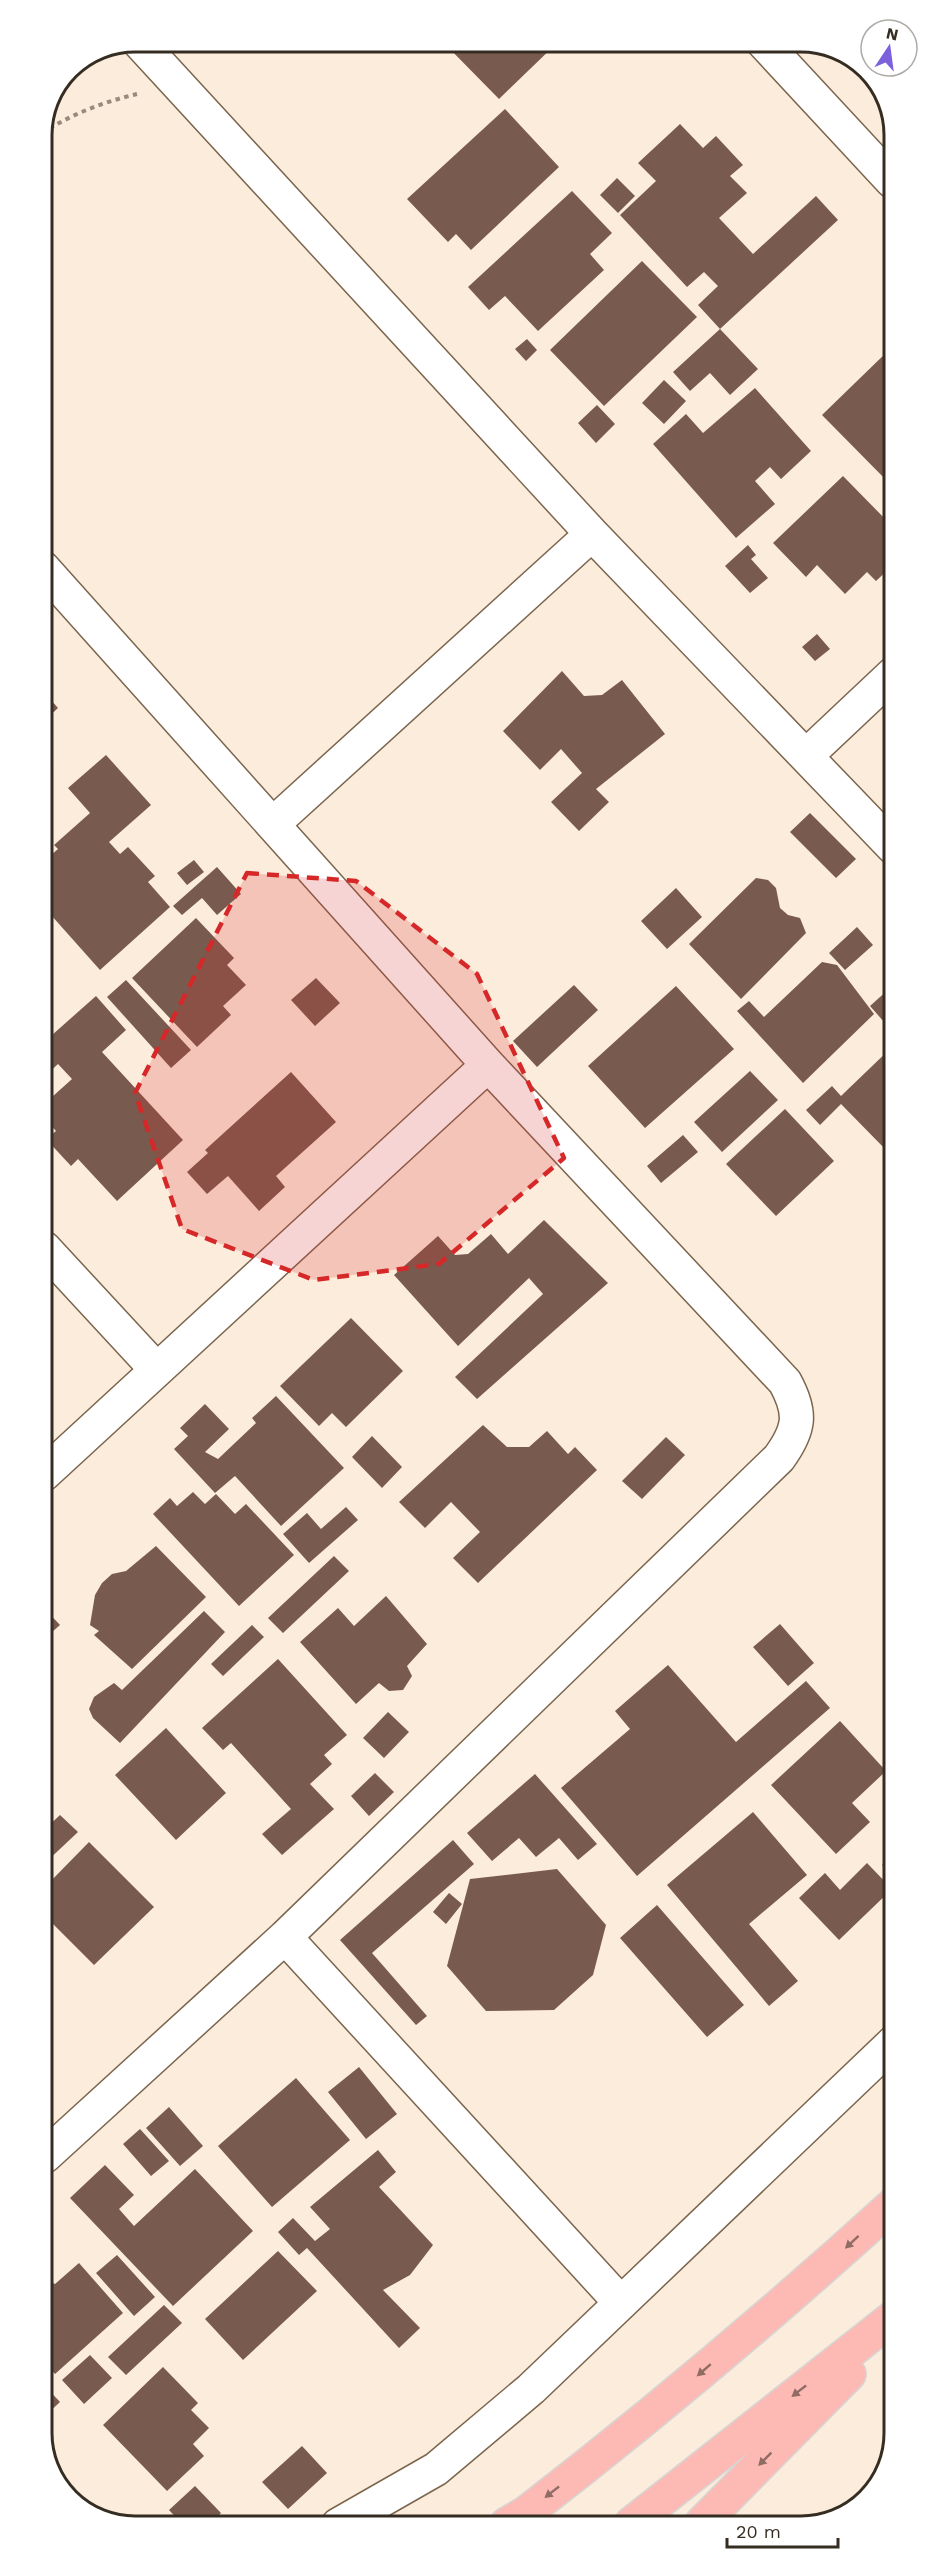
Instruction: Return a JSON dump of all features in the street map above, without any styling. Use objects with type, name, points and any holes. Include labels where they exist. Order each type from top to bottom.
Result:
[{"type":"highway","points":[[522,2516],[634,2429],[828,2264],[884,2213]]},
{"type":"highway","points":[[641,2516],[884,2325]]},
{"type":"highway","points":[[709,2516],[884,2339]]},
{"type":"street","points":[[148,52],[592,534],[884,837]]},
{"type":"street","points":[[773,53],[884,172]]},
{"type":"street","points":[[273,824],[592,534]]},
{"type":"street","points":[[52,2150],[285,1937],[779,1458],[792,1441],[797,1421],[795,1400],[785,1382],[488,1065],[53,579]]},
{"type":"street","points":[[807,755],[884,682]]},
{"type":"street","points":[[52,1466],[488,1065]]},
{"type":"street","points":[[53,1257],[156,1369]]},
{"type":"street","points":[[285,1937],[620,2302]]},
{"type":"street","points":[[355,2515],[436,2469],[531,2389],[884,2051]]},
{"type":"path","points":[[54,126],[102,102],[141,93],[183,89]]},
{"type":"highlighted area","points":[[247,873],[356,881],[477,974],[564,1158],[439,1264],[314,1280],[182,1229],[135,1093]]},
{"type":"building","points":[[453,52],[547,53],[499,99]]},
{"type":"building","points":[[505,109],[559,167],[471,250],[456,234],[448,242],[407,199]]},
{"type":"building","points":[[680,124],[703,148],[716,136],[743,165],[730,176],[747,193],[719,218],[753,254],[816,196],[838,220],[720,329],[698,305],[718,286],[704,272],[687,287],[620,215],[656,181],[638,163]]},
{"type":"building","points":[[617,178],[635,196],[618,213],[600,195]]},
{"type":"building","points":[[572,191],[612,233],[590,254],[604,270],[538,331],[505,296],[489,310],[468,287]]},
{"type":"building","points":[[642,261],[697,317],[604,406],[550,350]]},
{"type":"building","points":[[720,329],[758,369],[730,395],[710,373],[690,391],[673,372]]},
{"type":"building","points":[[527,339],[537,350],[526,361],[515,349]]},
{"type":"building","points":[[884,355],[884,478],[822,415]]},
{"type":"building","points":[[664,380],[686,401],[664,424],[642,403]]},
{"type":"building","points":[[755,388],[811,451],[781,479],[770,467],[755,481],[775,504],[736,538],[653,444],[686,414],[703,433]]},
{"type":"building","points":[[597,405],[615,424],[596,443],[578,423]]},
{"type":"building","points":[[843,476],[884,518],[884,574],[876,581],[867,572],[845,594],[817,565],[806,577],[773,543]]},
{"type":"building","points":[[748,545],[756,555],[751,559],[768,578],[750,593],[725,566]]},
{"type":"building","points":[[817,634],[830,649],[815,661],[802,647]]},
{"type":"building","points":[[562,671],[584,696],[602,695],[622,680],[665,734],[596,789],[609,802],[579,831],[551,802],[582,773],[561,749],[540,770],[503,731]]},
{"type":"building","points":[[53,702],[58,708],[53,713]]},
{"type":"building","points":[[106,755],[151,805],[109,842],[120,854],[128,847],[155,876],[148,882],[170,907],[100,970],[53,917],[53,854],[58,849],[54,845],[90,813],[68,788]]},
{"type":"building","points":[[810,813],[856,859],[836,878],[790,832]]},
{"type":"building","points":[[194,860],[204,872],[187,885],[177,873]]},
{"type":"building","points":[[217,867],[241,894],[217,915],[202,898],[182,915],[173,906]]},
{"type":"building","points":[[756,878],[768,880],[776,888],[780,908],[788,915],[800,918],[806,933],[741,999],[689,944]]},
{"type":"building","points":[[676,888],[702,917],[667,949],[641,921]]},
{"type":"building","points":[[196,918],[234,958],[227,965],[246,985],[223,1006],[231,1015],[197,1047],[132,978]]},
{"type":"building","points":[[857,927],[873,945],[845,970],[829,953]]},
{"type":"building","points":[[822,962],[837,965],[874,1014],[803,1083],[737,1011],[749,1001],[764,1017]]},
{"type":"building","points":[[316,978],[340,1003],[315,1026],[291,1000]]},
{"type":"building","points":[[126,980],[191,1050],[171,1068],[107,997]]},
{"type":"building","points":[[574,985],[598,1010],[537,1067],[513,1041]]},
{"type":"building","points":[[676,986],[734,1049],[645,1128],[588,1066]]},
{"type":"building","points":[[884,993],[884,1022],[870,1006]]},
{"type":"building","points":[[96,996],[126,1030],[102,1052],[183,1140],[117,1201],[78,1159],[71,1166],[53,1146],[53,1134],[56,1131],[53,1127],[53,1096],[72,1079],[58,1064],[53,1069],[53,1034]]},
{"type":"building","points":[[884,1055],[884,1148],[841,1104],[820,1125],[806,1110],[832,1086],[841,1096]]},
{"type":"building","points":[[750,1071],[778,1100],[722,1152],[694,1122]]},
{"type":"building","points":[[291,1072],[336,1122],[276,1176],[285,1187],[259,1211],[228,1176],[207,1194],[187,1172],[208,1153],[205,1150]]},
{"type":"building","points":[[785,1109],[834,1161],[776,1216],[726,1164]]},
{"type":"building","points":[[683,1135],[698,1152],[661,1183],[647,1166]]},
{"type":"building","points":[[544,1220],[608,1283],[477,1399],[455,1377],[543,1294],[529,1278],[458,1346],[394,1275],[438,1236],[455,1255],[468,1254],[491,1234],[508,1254]]},
{"type":"building","points":[[351,1318],[403,1371],[346,1427],[332,1413],[319,1426],[280,1386]]},
{"type":"building","points":[[276,1396],[344,1468],[281,1526],[235,1476],[215,1493],[174,1449],[188,1436],[180,1428],[205,1404],[229,1429],[205,1452],[218,1459],[256,1423],[252,1418]]},
{"type":"building","points":[[483,1425],[507,1447],[529,1447],[547,1431],[568,1454],[575,1447],[597,1470],[478,1583],[453,1558],[480,1532],[451,1502],[425,1528],[399,1502]]},
{"type":"building","points":[[372,1436],[402,1467],[382,1488],[352,1457]]},
{"type":"building","points":[[666,1437],[685,1455],[642,1499],[622,1481]]},
{"type":"building","points":[[193,1492],[205,1504],[216,1494],[235,1514],[246,1504],[294,1555],[239,1606],[153,1514],[170,1498],[177,1506]]},
{"type":"building","points":[[346,1507],[358,1520],[309,1563],[283,1534],[307,1513],[321,1529]]},
{"type":"building","points":[[156,1546],[206,1597],[132,1669],[94,1635],[99,1631],[90,1625],[95,1595],[102,1583],[112,1574],[126,1571]]},
{"type":"building","points":[[334,1556],[349,1571],[283,1633],[268,1618]]},
{"type":"building","points":[[386,1596],[427,1644],[407,1666],[412,1676],[403,1690],[389,1691],[379,1683],[356,1704],[300,1642],[338,1608],[354,1626]]},
{"type":"building","points":[[204,1611],[225,1632],[120,1743],[93,1718],[89,1709],[94,1697],[114,1683],[122,1690]]},
{"type":"building","points":[[52,1617],[60,1625],[52,1632]]},
{"type":"building","points":[[780,1624],[814,1663],[788,1686],[753,1647]]},
{"type":"building","points":[[252,1625],[264,1637],[223,1676],[211,1664]]},
{"type":"building","points":[[278,1659],[347,1735],[324,1755],[332,1764],[310,1784],[334,1809],[282,1855],[262,1834],[291,1809],[231,1743],[223,1750],[202,1728]]},
{"type":"building","points":[[668,1665],[736,1742],[806,1681],[830,1708],[637,1876],[561,1788],[630,1729],[615,1711]]},
{"type":"building","points":[[388,1712],[409,1732],[384,1758],[363,1738]]},
{"type":"building","points":[[840,1721],[884,1769],[884,1773],[852,1803],[870,1822],[836,1854],[771,1785]]},
{"type":"building","points":[[166,1728],[226,1793],[176,1840],[115,1775]]},
{"type":"building","points":[[375,1773],[394,1792],[369,1816],[351,1796]]},
{"type":"building","points":[[535,1774],[597,1844],[578,1860],[559,1838],[536,1857],[519,1838],[492,1861],[467,1833]]},
{"type":"building","points":[[753,1812],[807,1875],[749,1924],[798,1981],[769,2006],[667,1885]]},
{"type":"building","points":[[60,1815],[78,1832],[52,1856],[52,1822]]},
{"type":"building","points":[[453,1840],[474,1864],[372,1953],[427,2016],[416,2025],[340,1940]]},
{"type":"building","points":[[89,1842],[154,1907],[94,1965],[52,1923],[52,1880]]},
{"type":"building","points":[[867,1863],[884,1881],[884,1897],[839,1940],[799,1898],[825,1873],[840,1890]]},
{"type":"building","points":[[557,1869],[606,1925],[593,1975],[554,2010],[486,2011],[447,1966],[470,1879]]},
{"type":"building","points":[[449,1893],[462,1904],[446,1924],[433,1912]]},
{"type":"building","points":[[657,1905],[744,2005],[707,2037],[620,1938]]},
{"type":"building","points":[[359,2067],[397,2114],[366,2139],[328,2092]]},
{"type":"building","points":[[296,2078],[350,2140],[272,2207],[218,2146]]},
{"type":"building","points":[[169,2107],[203,2146],[180,2166],[146,2128]]},
{"type":"building","points":[[140,2129],[169,2161],[151,2176],[123,2144]]},
{"type":"building","points":[[378,2150],[396,2172],[379,2187],[433,2245],[410,2275],[383,2290],[420,2328],[399,2348],[307,2248],[299,2255],[278,2232],[293,2218],[315,2241],[330,2229],[310,2207]]},
{"type":"building","points":[[105,2165],[134,2195],[119,2209],[134,2226],[195,2169],[253,2231],[173,2306],[70,2198]]},
{"type":"building","points":[[278,2251],[317,2291],[243,2360],[205,2319]]},
{"type":"building","points":[[117,2255],[155,2297],[134,2316],[96,2273]]},
{"type":"building","points":[[79,2263],[123,2313],[55,2374],[52,2371],[52,2283],[55,2284]]},
{"type":"building","points":[[164,2305],[182,2323],[126,2375],[108,2357]]},
{"type":"building","points":[[90,2355],[112,2378],[84,2404],[62,2380]]},
{"type":"building","points":[[163,2367],[198,2403],[191,2410],[209,2428],[193,2444],[204,2456],[167,2491],[103,2425]]},
{"type":"building","points":[[52,2393],[60,2402],[52,2409]]},
{"type":"building","points":[[302,2446],[327,2473],[288,2509],[262,2482]]},
{"type":"building","points":[[195,2486],[221,2513],[219,2515],[174,2515],[169,2510]]}]
